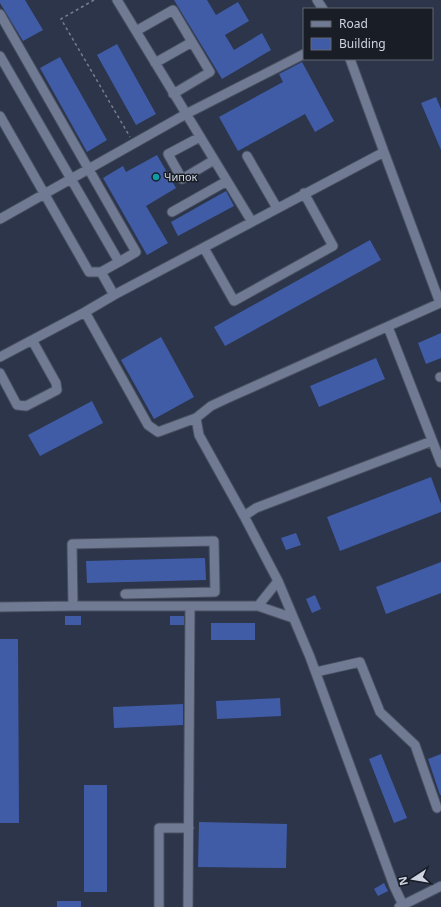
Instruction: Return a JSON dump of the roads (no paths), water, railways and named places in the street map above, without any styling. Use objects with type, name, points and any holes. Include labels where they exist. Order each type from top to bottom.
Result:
[{"type":"street","points":[[117,0],[252,222]]},
{"type":"street","points":[[136,31],[173,10],[210,72],[174,94]]},
{"type":"street","points":[[0,14],[136,252],[101,272],[88,272],[0,116]]},
{"type":"street","points":[[155,63],[192,42]]},
{"type":"street","points":[[0,219],[70,178],[88,170],[186,114],[303,55]]},
{"type":"street","points":[[0,56],[119,262]]},
{"type":"street","points":[[85,312],[148,425],[158,432],[196,418],[211,406],[440,303],[350,60]]},
{"type":"street","points":[[200,137],[168,154],[182,179],[214,160]]},
{"type":"street","points":[[0,358],[304,193],[384,152]]},
{"type":"street","points":[[247,156],[277,208]]},
{"type":"street","points":[[172,212],[227,181]]},
{"type":"street","points":[[204,248],[234,301],[333,246],[304,193]]},
{"type":"street","points":[[101,272],[114,295]]},
{"type":"street","points":[[388,327],[441,463]]},
{"type":"street","points":[[0,373],[17,405],[26,406],[57,390],[56,383],[32,340]]},
{"type":"street","points":[[196,418],[199,435],[278,581],[316,672],[401,906],[441,886]]},
{"type":"street","points":[[244,516],[256,508],[432,441]]},
{"type":"street","points":[[72,606],[72,544],[214,541],[215,592],[125,594]]},
{"type":"street","points":[[258,606],[278,581]]},
{"type":"street","points":[[188,907],[190,606]]},
{"type":"street","points":[[0,607],[258,606],[293,618]]},
{"type":"street","points":[[316,672],[360,662],[380,712],[415,745],[437,808]]},
{"type":"street","points":[[159,907],[159,828],[189,828]]},
{"type":"place","name":"Чипок","points":[[156,177]]}]
